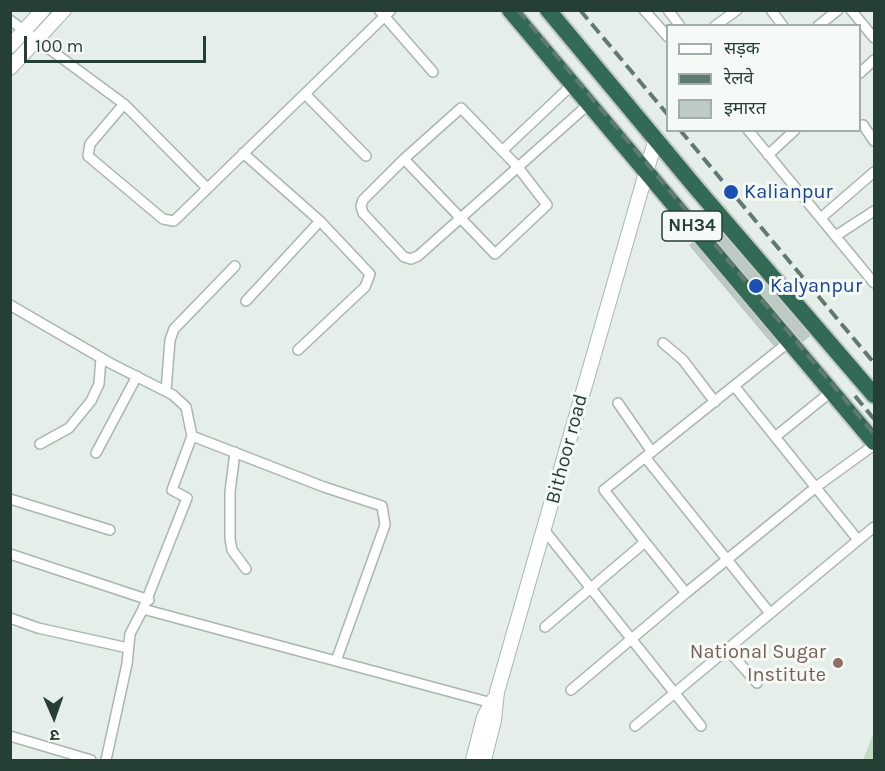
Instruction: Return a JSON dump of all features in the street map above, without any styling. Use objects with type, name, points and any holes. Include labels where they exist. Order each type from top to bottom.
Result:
[{"type":"highway","name":"NH34","points":[[510,10],[574,83],[874,444]]},
{"type":"highway","name":"NH34","points":[[548,10],[697,189],[874,395]]},
{"type":"street","points":[[10,46],[43,10]]},
{"type":"street","points":[[10,68],[64,10]]},
{"type":"street","points":[[644,10],[666,35]]},
{"type":"street","points":[[668,10],[678,24]]},
{"type":"street","points":[[718,24],[736,10]]},
{"type":"street","points":[[771,10],[782,24]]},
{"type":"street","points":[[820,24],[838,10]]},
{"type":"street","points":[[851,10],[874,38]]},
{"type":"street","points":[[124,104],[90,144],[87,152],[90,159],[166,220],[177,220],[385,13],[433,72]]},
{"type":"street","points":[[10,20],[124,104],[207,188]]},
{"type":"street","points":[[861,73],[874,60]]},
{"type":"street","points":[[502,151],[574,83]]},
{"type":"street","points":[[305,94],[366,156]]},
{"type":"street","points":[[404,159],[460,218],[495,254],[547,205],[517,166],[461,108],[404,159],[363,200],[361,206],[363,213],[404,257],[411,259],[418,256],[460,218],[517,166],[590,103]]},
{"type":"street","points":[[863,125],[874,141]]},
{"type":"street","points":[[750,132],[874,280]]},
{"type":"street","points":[[768,154],[793,132]]},
{"type":"street","name":"Bithoor road","points":[[484,760],[494,720],[494,698],[545,531],[656,138]]},
{"type":"street","points":[[243,153],[320,221],[368,269],[370,278],[365,287],[298,350]]},
{"type":"street","points":[[822,217],[874,172]]},
{"type":"street","points":[[837,235],[874,211]]},
{"type":"street","points":[[246,301],[320,221]]},
{"type":"street","points":[[166,391],[170,340],[174,329],[235,266]]},
{"type":"street","points":[[10,305],[101,358],[166,391],[186,407],[192,436],[172,490],[187,498],[149,600],[133,626],[106,760]]},
{"type":"street","points":[[687,593],[604,490],[790,341]]},
{"type":"street","points":[[663,343],[683,360],[715,402]]},
{"type":"street","points":[[40,444],[69,428],[85,410],[96,393],[101,358]]},
{"type":"street","points":[[96,453],[137,376]]},
{"type":"street","points":[[735,387],[858,540]]},
{"type":"street","points":[[775,437],[832,392]]},
{"type":"street","points":[[618,403],[649,454],[725,560],[769,612]]},
{"type":"street","points":[[192,436],[382,506],[385,510],[385,525],[336,661]]},
{"type":"street","points":[[571,690],[725,560],[874,444]]},
{"type":"street","points":[[235,453],[230,492],[230,539],[232,550],[246,569]]},
{"type":"street","points":[[10,499],[110,530]]},
{"type":"street","points":[[635,726],[769,612],[874,527]]},
{"type":"street","points":[[545,531],[701,726]]},
{"type":"street","points":[[545,627],[645,542]]},
{"type":"street","points":[[10,554],[149,600]]},
{"type":"street","points":[[143,609],[336,661],[494,698],[484,717],[473,760]]},
{"type":"street","points":[[10,618],[38,628],[128,648]]},
{"type":"street","points":[[726,648],[757,684]]},
{"type":"street","points":[[10,736],[91,760]]},
{"type":"green space","points":[[874,733],[874,760],[863,760],[872,737]]},
{"type":"building","points":[[714,225],[809,336],[803,341],[709,230]]},
{"type":"building","points":[[693,243],[777,343],[774,345],[690,245]]},
{"type":"railway","points":[[518,10],[874,434]]},
{"type":"railway","points":[[580,10],[666,113]]},
{"type":"railway","points":[[682,132],[874,363]]},
{"type":"railway","points":[[855,396],[874,419]]},
{"type":"place","name":"Kalianpur","points":[[731,192]]},
{"type":"place","name":"Kalyanpur","points":[[756,286]]},
{"type":"place","name":"National Sugar Institute","points":[[838,663]]}]
